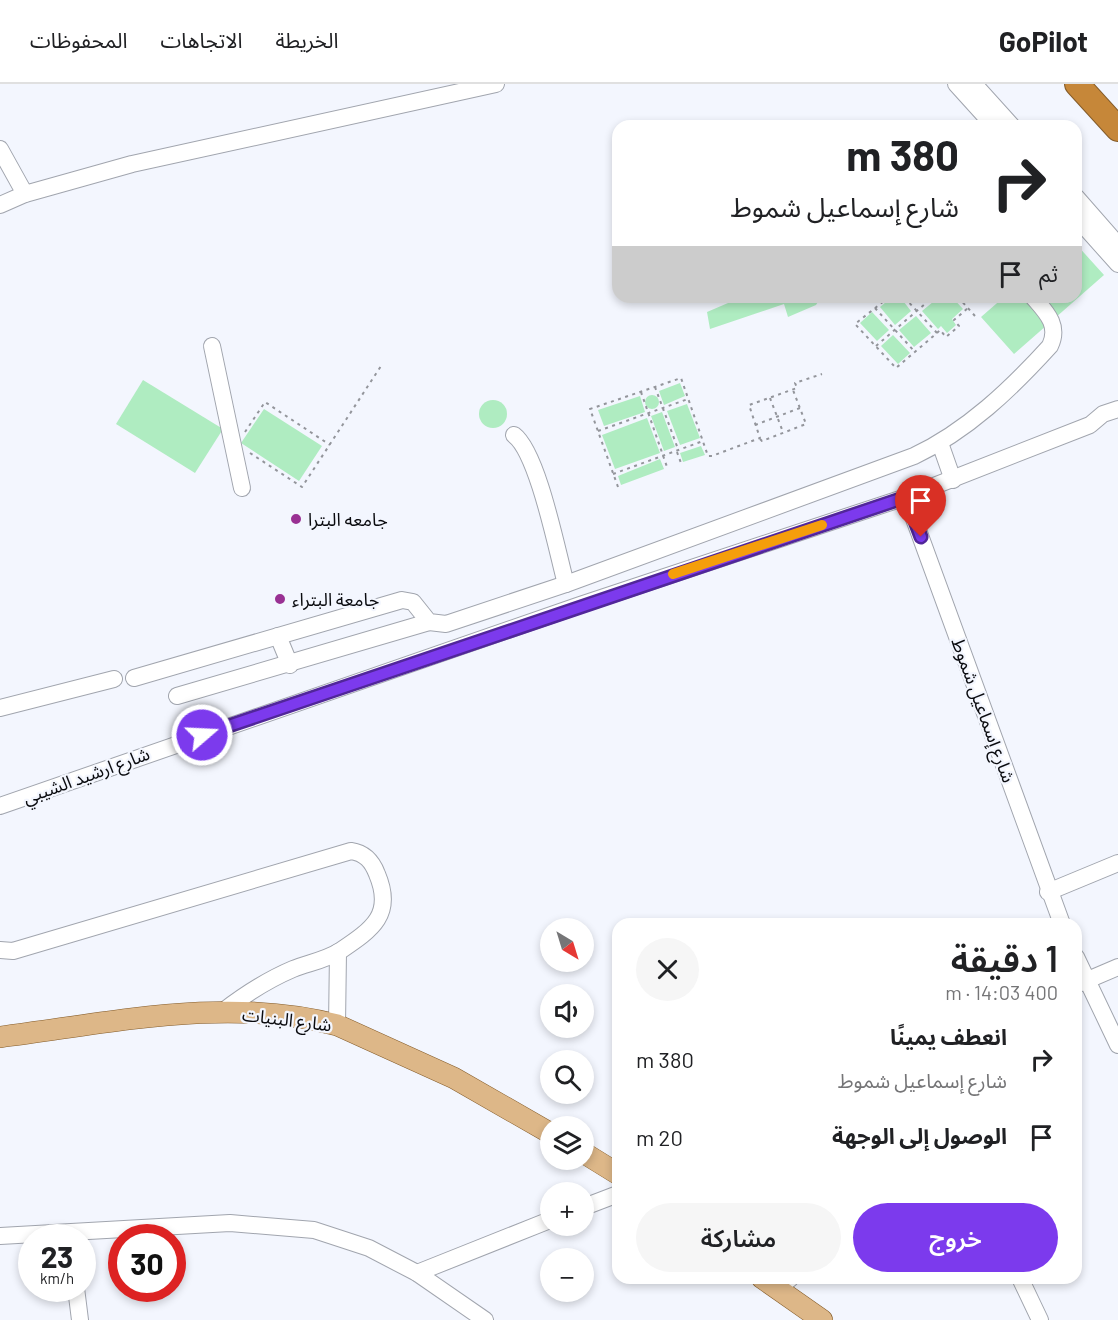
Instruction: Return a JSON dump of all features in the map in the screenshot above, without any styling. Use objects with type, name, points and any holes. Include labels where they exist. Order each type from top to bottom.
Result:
[{"type":"highway","points":[[1077,84],[1118,129]]},
{"type":"main road","name":"شارع البنيات","points":[[0,1037],[197,1012],[283,1015],[338,1025],[454,1078],[540,1127]]},
{"type":"main road","points":[[594,1159],[612,1170]]},
{"type":"main road","points":[[779,1284],[822,1320]]},
{"type":"street","points":[[0,205],[25,194],[132,164],[496,84]]},
{"type":"street","points":[[956,84],[989,120]]},
{"type":"street","points":[[974,84],[1007,120]]},
{"type":"street","points":[[0,149],[25,194]]},
{"type":"street","points":[[1082,204],[1118,245]]},
{"type":"street","points":[[1082,224],[1118,264]]},
{"type":"street","points":[[177,696],[290,665],[429,622],[447,624],[566,584],[936,445],[972,421],[1050,346],[1054,330],[1050,318],[1038,303]]},
{"type":"street","points":[[212,346],[243,488]]},
{"type":"street","name":"شارع ارشيد الشيبي","points":[[0,806],[579,605],[906,497],[1090,425],[1103,414],[1118,409]]},
{"type":"street","name":"شارع ارشيد الشيبي","points":[[1090,425],[1100,427],[1118,421]]},
{"type":"street","points":[[514,435],[523,442],[539,486],[566,584]]},
{"type":"street","points":[[936,445],[948,482]]},
{"type":"street","name":"شارع إسماعيل شموط","points":[[906,497],[1059,918]]},
{"type":"street","points":[[134,678],[402,600],[413,602],[429,622]]},
{"type":"street","points":[[278,636],[290,665]]},
{"type":"street","points":[[0,708],[114,679]]},
{"type":"street","points":[[0,950],[13,951],[351,851],[359,852],[373,864],[385,900],[381,913],[373,924],[338,952],[268,981],[222,1012]]},
{"type":"street","points":[[1048,892],[1118,863]]},
{"type":"street","points":[[338,952],[338,1025]]},
{"type":"street","points":[[1082,982],[1118,967]]},
{"type":"street","points":[[1082,986],[1118,1045]]},
{"type":"street","points":[[594,1203],[612,1196]]},
{"type":"street","points":[[96,1234],[230,1223],[314,1230],[369,1248],[417,1274],[483,1320]]},
{"type":"street","points":[[417,1274],[540,1224]]},
{"type":"street","points":[[0,1236],[18,1236]]},
{"type":"street","points":[[1023,1284],[1040,1320]]},
{"type":"street","points":[[78,1302],[80,1320]]},
{"type":"path","points":[[881,303],[855,324],[896,368],[940,330],[946,337],[959,326],[954,320],[968,308]]},
{"type":"path","points":[[909,303],[937,333]]},
{"type":"path","points":[[876,346],[926,303]]},
{"type":"path","points":[[963,303],[975,316]]},
{"type":"path","points":[[875,308],[915,352]]},
{"type":"path","points":[[246,450],[302,487],[381,366]]},
{"type":"path","points":[[793,390],[806,424],[762,441],[748,405],[793,390],[797,388],[795,383],[822,374]]},
{"type":"path","points":[[618,487],[590,410],[681,378],[708,456],[760,438]]},
{"type":"path","points":[[655,387],[681,463]]},
{"type":"path","points":[[641,392],[667,468]]},
{"type":"path","points":[[770,398],[784,433]]},
{"type":"path","points":[[598,431],[688,399]]},
{"type":"path","points":[[243,436],[265,402],[330,445]]},
{"type":"path","points":[[755,425],[800,408]]},
{"type":"path","points":[[613,474],[703,441]]},
{"type":"green space","points":[[1082,251],[1104,275],[1082,294]]},
{"type":"green space","points":[[728,303],[817,303],[788,317],[784,304],[710,329],[707,312]]},
{"type":"green space","points":[[885,303],[905,303],[911,311],[895,325],[880,307]]},
{"type":"green space","points":[[932,303],[958,303],[963,309],[952,319],[956,325],[947,333],[941,326],[938,329],[922,311]]},
{"type":"green space","points":[[997,303],[1072,303],[1014,354],[981,317]]},
{"type":"green space","points":[[872,312],[889,330],[877,341],[860,323]]},
{"type":"green space","points":[[916,316],[931,333],[914,347],[899,330]]},
{"type":"green space","points":[[893,335],[910,353],[898,364],[881,346]]},
{"type":"green space","points":[[143,380],[223,429],[195,473],[116,424]]},
{"type":"green space","points":[[680,383],[685,396],[664,405],[659,391]]},
{"type":"green space","points":[[652,395],[657,397],[659,402],[657,407],[652,409],[647,407],[645,402],[647,397]]},
{"type":"green space","points":[[640,396],[645,412],[604,426],[598,410]]},
{"type":"green space","points":[[493,400],[503,404],[507,414],[503,424],[493,428],[483,424],[479,414],[483,404]]},
{"type":"green space","points":[[687,404],[700,438],[680,445],[667,411]]},
{"type":"green space","points":[[264,409],[322,446],[299,481],[241,443]]},
{"type":"green space","points":[[662,412],[675,447],[664,451],[651,416]]},
{"type":"green space","points":[[647,418],[660,453],[615,469],[602,435]]},
{"type":"green space","points":[[701,446],[705,455],[683,462],[680,453]]},
{"type":"green space","points":[[660,459],[664,469],[621,485],[618,476]]},
{"type":"slow traffic","points":[[673,574],[822,525]]},
{"type":"place","name":"جامعه البترا","points":[[296,519]]},
{"type":"place","name":"جامعة البتراء","points":[[280,599]]},
{"type":"route","points":[[202,735],[579,605],[906,497],[921,537]]}]
